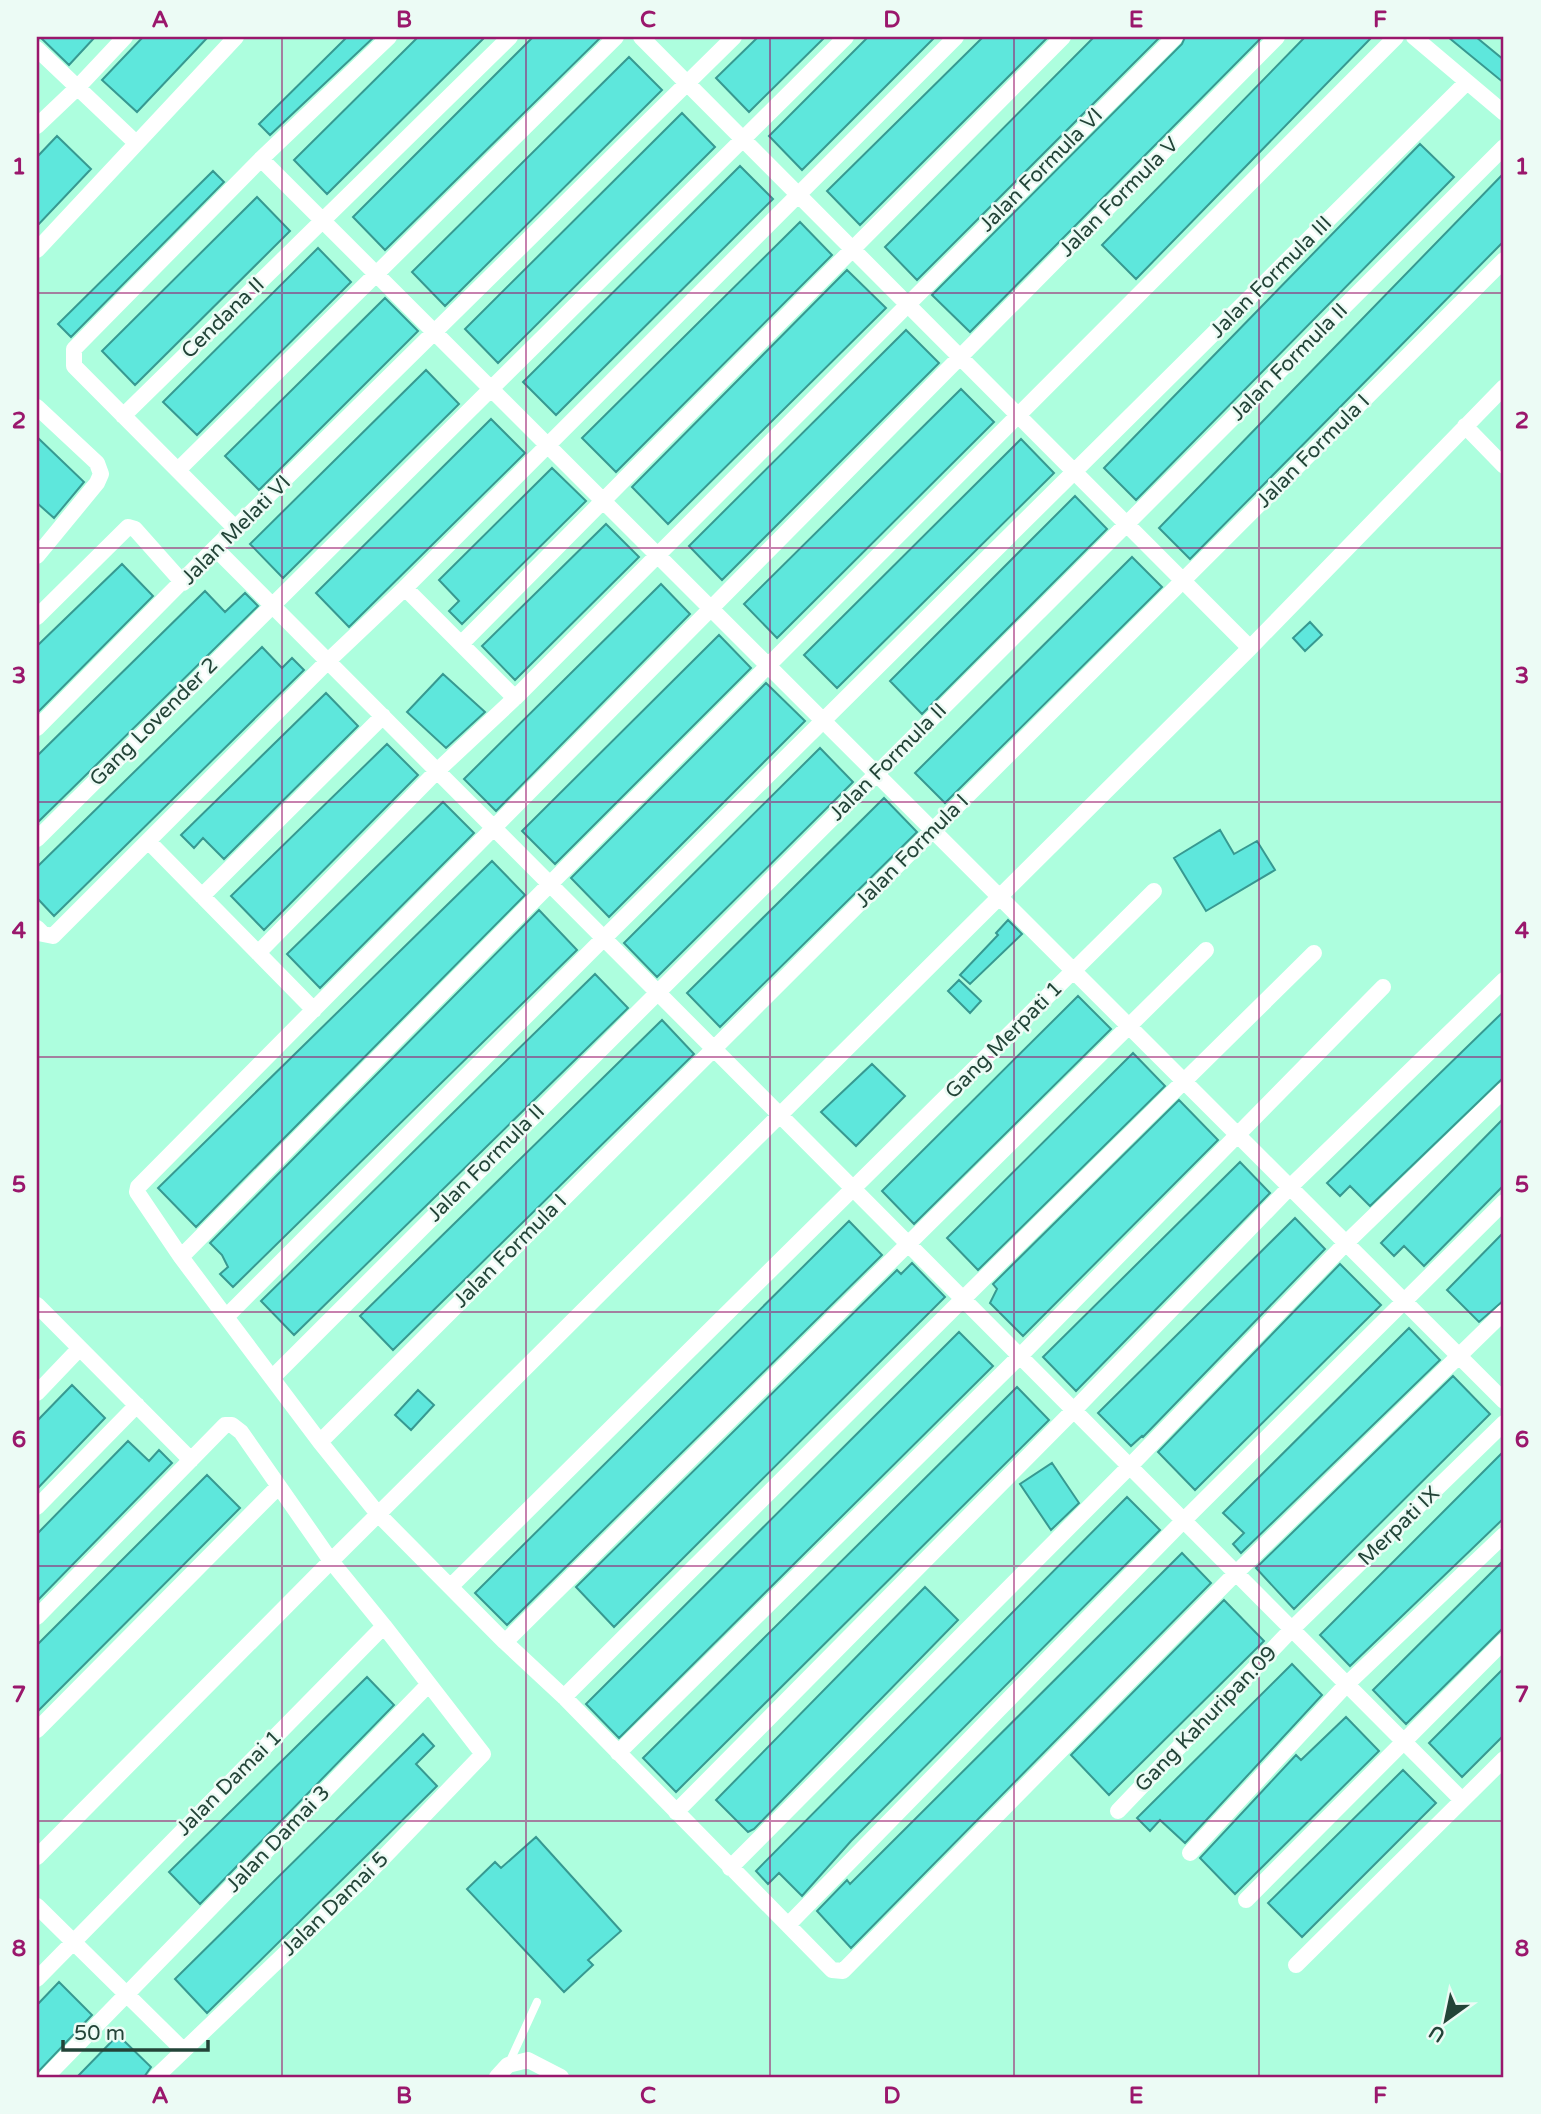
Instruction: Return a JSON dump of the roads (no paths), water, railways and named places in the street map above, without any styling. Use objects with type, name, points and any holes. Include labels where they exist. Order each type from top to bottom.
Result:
[{"type":"street","points":[[37,125],[78,87],[125,37]]},
{"type":"street","points":[[37,250],[236,37]]},
{"type":"street","points":[[237,530],[74,366],[74,349],[261,159],[389,37]]},
{"type":"street","name":"Cendana II","points":[[123,416],[510,37]]},
{"type":"street","points":[[178,470],[616,37]]},
{"type":"street","points":[[641,37],[1250,648]]},
{"type":"street","name":"Jalan Melati VI","points":[[37,728],[215,548],[237,530],[734,37]]},
{"type":"street","name":"Gang Lovender 2","points":[[37,839],[271,604],[846,37]]},
{"type":"street","points":[[37,928],[43,934],[53,936],[956,37]]},
{"type":"street","points":[[461,644],[1063,37]]},
{"type":"street","name":"Jalan Formula VI","points":[[258,953],[437,771],[515,698],[1175,37]]},
{"type":"street","name":"Jalan Formula V","points":[[181,1257],[138,1196],[138,1187],[1278,37]]},
{"type":"street","points":[[1396,37],[181,1257],[320,1442],[378,1514],[505,1642],[565,1698],[832,1970],[843,1971],[1236,1573],[1504,1312]]},
{"type":"street","points":[[1414,37],[1504,113]]},
{"type":"street","points":[[37,49],[136,143]]},
{"type":"street","name":"Jalan Formula III","points":[[226,1317],[1467,82]]},
{"type":"street","name":"Jalan Formula II","points":[[272,1378],[1504,146]]},
{"type":"street","points":[[261,159],[1504,1401]]},
{"type":"street","name":"Jalan Formula I","points":[[320,1442],[1504,260]]},
{"type":"street","points":[[37,1857],[378,1514],[1250,648],[1504,387]]},
{"type":"street","points":[[37,407],[97,463],[101,474],[97,483],[43,536],[37,556]]},
{"type":"street","points":[[1465,426],[1504,466]]},
{"type":"street","points":[[37,617],[128,527],[135,529],[183,583]]},
{"type":"street","points":[[215,548],[1462,1800]]},
{"type":"street","points":[[405,588],[515,698]]},
{"type":"street","points":[[202,897],[383,716]]},
{"type":"street","points":[[149,842],[314,1010]]},
{"type":"street","name":"Gang Merpati 1","points":[[452,1586],[1154,891]]},
{"type":"street","points":[[505,1642],[1206,950]]},
{"type":"street","points":[[565,1698],[963,1299],[1314,953]]},
{"type":"street","points":[[676,1812],[1074,1410],[1291,1186],[1504,980]]},
{"type":"street","points":[[618,1753],[1019,1357],[1383,987]]},
{"type":"street","points":[[730,1868],[1130,1466],[1346,1243],[1504,1090]]},
{"type":"street","points":[[788,1925],[1184,1521],[1504,1202]]},
{"type":"street","points":[[37,1305],[191,1460]]},
{"type":"street","points":[[37,1393],[79,1349]]},
{"type":"street","points":[[37,1507],[137,1405]]},
{"type":"street","name":"Merpati IX","points":[[1293,1628],[1504,1423]]},
{"type":"street","points":[[37,1616],[225,1425],[232,1424],[241,1432],[331,1561],[429,1684]]},
{"type":"street","points":[[37,1730],[278,1487]]},
{"type":"street","points":[[1190,1853],[1346,1685],[1504,1535]]},
{"type":"street","name":"Jalan Damai 1","points":[[37,1979],[384,1626]]},
{"type":"street","name":"Gang Kahuripan.09","points":[[1118,1811],[1293,1628]]},
{"type":"street","points":[[1246,1900],[1504,1641]]},
{"type":"street","name":"Jalan Damai 5","points":[[156,2077],[361,1881],[483,1754],[429,1684]]},
{"type":"street","name":"Jalan Damai 3","points":[[46,2077],[429,1684]]},
{"type":"street","points":[[1296,1965],[1504,1759]]},
{"type":"street","points":[[37,1906],[183,2050]]},
{"type":"street","points":[[502,2071],[528,2060],[561,2077]]},
{"type":"lane","points":[[502,2071],[537,2002]]}]
